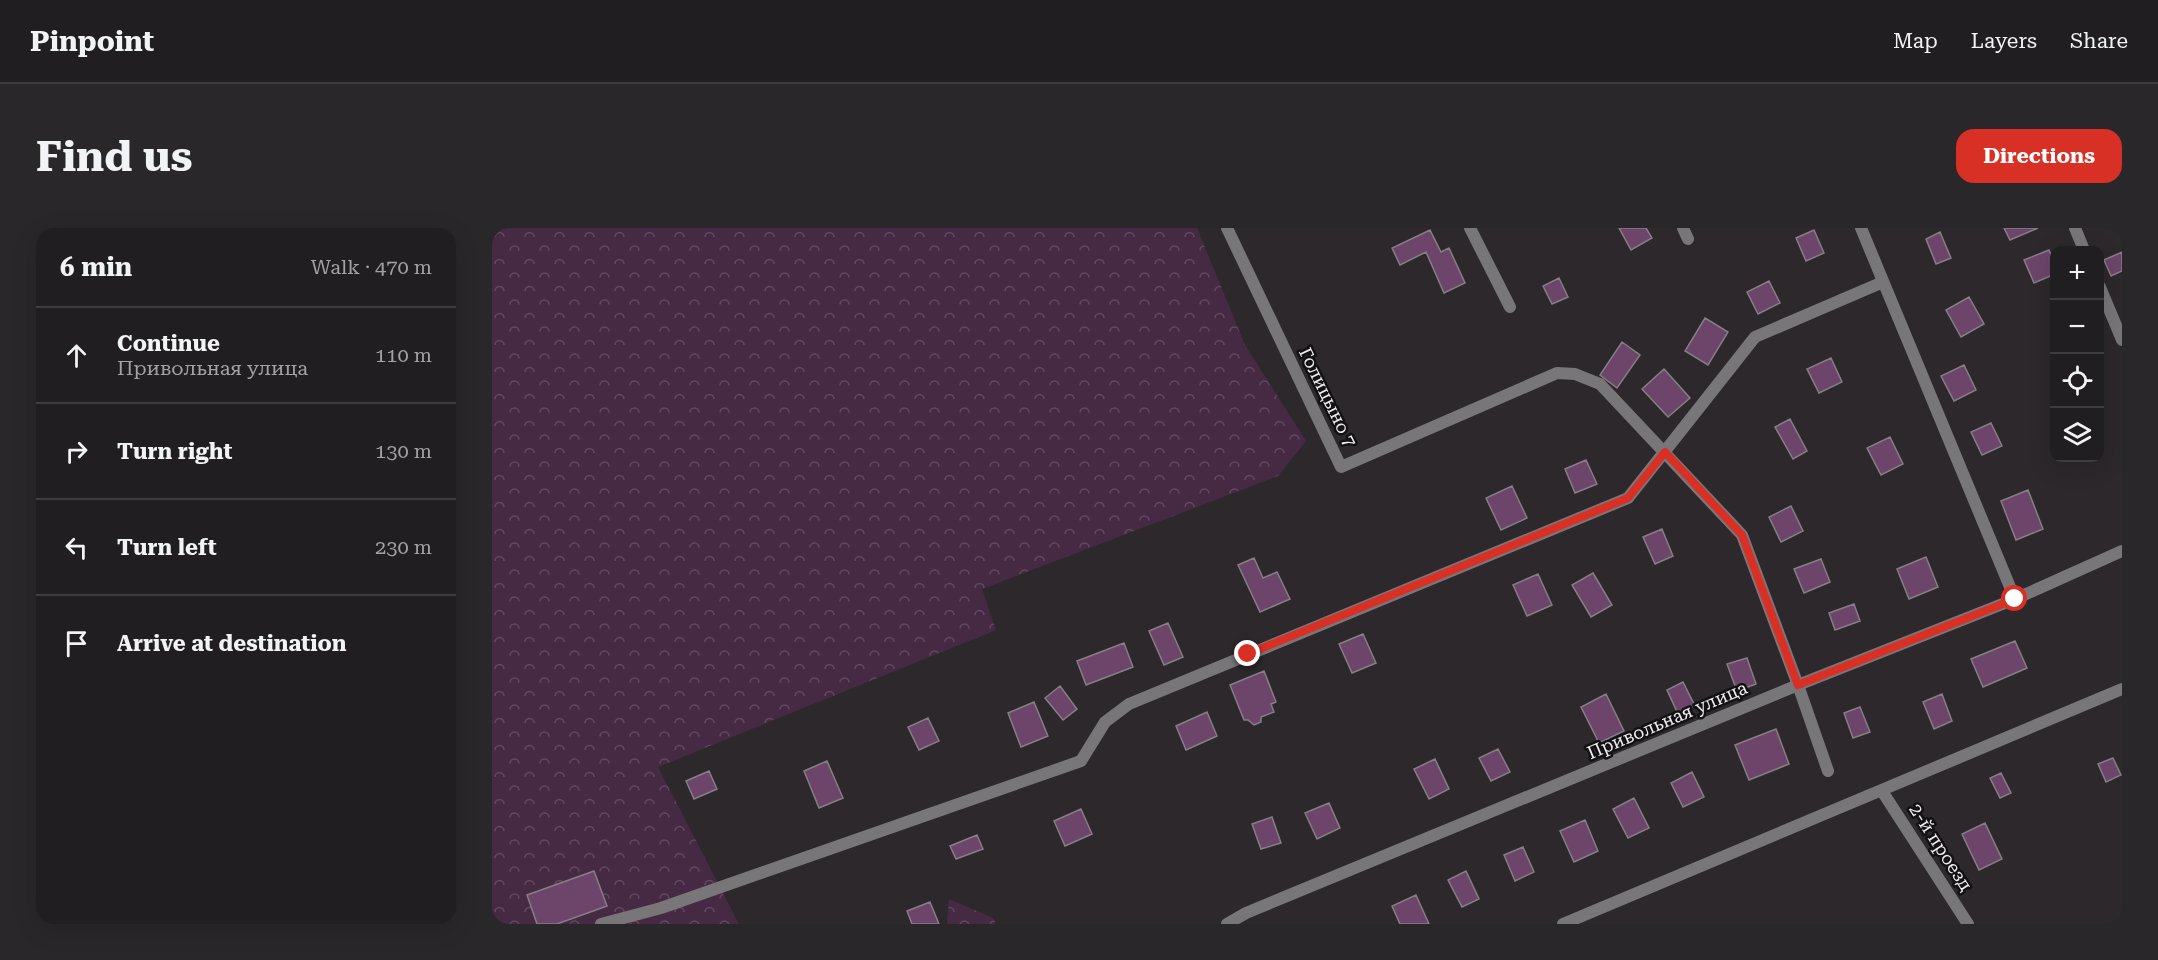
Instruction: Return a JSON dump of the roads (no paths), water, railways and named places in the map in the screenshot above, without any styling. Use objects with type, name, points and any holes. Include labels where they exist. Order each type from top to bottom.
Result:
[{"type":"street","name":"Голицыно 7","points":[[1227,228],[1341,467],[1557,373],[1575,374],[1600,384],[1665,452]]},
{"type":"street","points":[[1470,228],[1510,307]]},
{"type":"street","points":[[1861,228],[2015,599]]},
{"type":"street","points":[[2075,228],[2082,246]]},
{"type":"street","points":[[601,924],[661,908],[1081,761],[1105,722],[1129,704],[1628,498],[1755,337],[1883,282]]},
{"type":"street","points":[[2104,297],[2122,340]]},
{"type":"street","points":[[1665,452],[1742,535],[1828,771]]},
{"type":"street","name":"Привольная улица","points":[[1227,924],[1246,913],[1798,685],[2015,599],[2122,551]]},
{"type":"street","points":[[1563,924],[2122,689]]},
{"type":"street","name":"2-й проезд","points":[[1882,791],[1968,924]]}]
